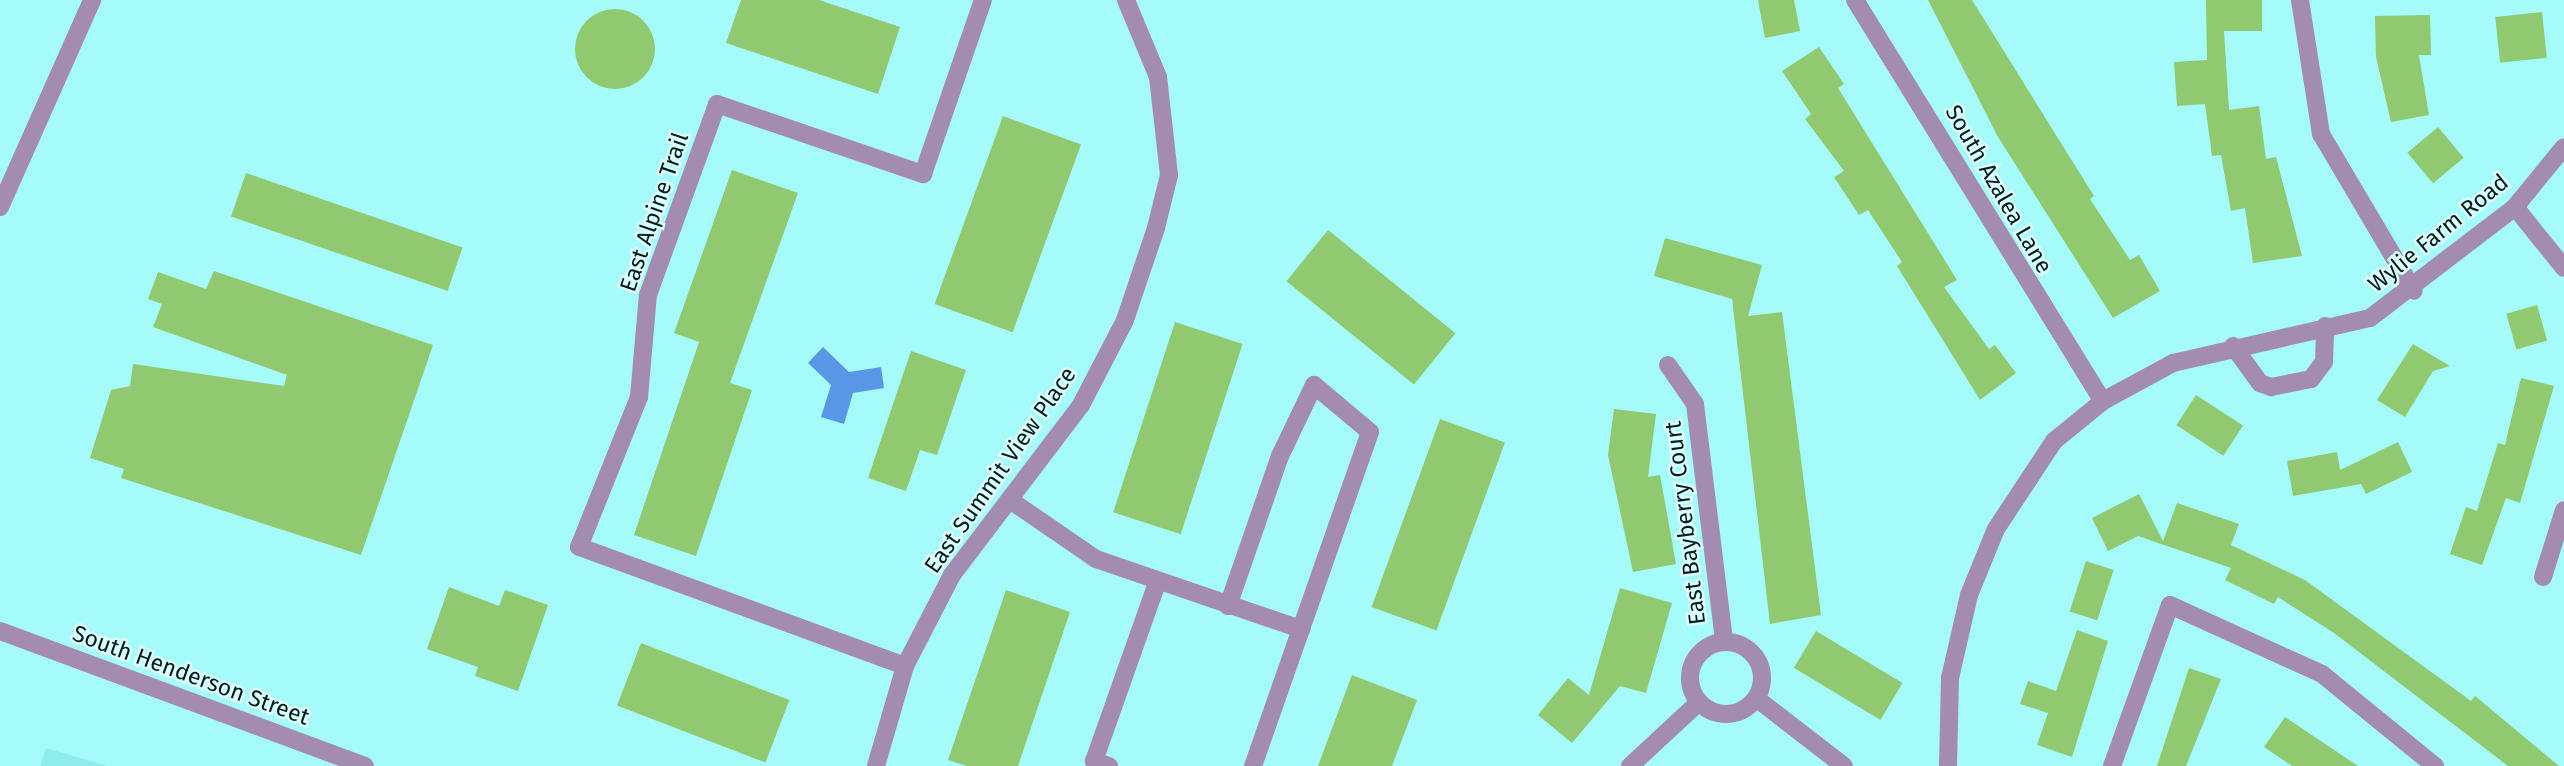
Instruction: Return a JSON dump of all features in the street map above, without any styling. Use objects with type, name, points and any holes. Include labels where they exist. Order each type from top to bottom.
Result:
[{"type":"street","points":[[0,207],[92,0]]},
{"type":"street","name":"East Alpine Trail","points":[[905,666],[579,547],[639,397],[648,295],[717,104],[923,174],[983,0]]},
{"type":"street","name":"East Summit View Place","points":[[876,766],[905,666],[952,575],[1010,500],[1105,362],[1169,175],[1158,78],[1126,0]]},
{"type":"street","name":"South Azalea Lane","points":[[1855,0],[2103,401]]},
{"type":"street","points":[[2300,0],[2320,134],[2414,291]]},
{"type":"street","name":"Wylie Farm Road","points":[[1948,766],[1954,653],[1980,563],[2054,440],[2103,401],[2145,375],[2233,345],[2371,318],[2414,291],[2515,207],[2564,147]]},
{"type":"street","points":[[2515,207],[2564,268]]},
{"type":"street","points":[[2233,345],[2260,383],[2271,387],[2311,379],[2325,362],[2325,326]]},
{"type":"street","name":"East Bayberry Court","points":[[1668,365],[1695,404],[1724,641]]},
{"type":"street","points":[[1228,606],[1280,456],[1314,385],[1370,432],[1253,766]]},
{"type":"street","points":[[1010,500],[1096,559],[1157,583],[1301,629]]},
{"type":"street","points":[[2543,577],[2564,510]]},
{"type":"street","points":[[1109,766],[1094,761],[1157,583]]},
{"type":"street","points":[[2112,766],[2170,605],[2322,674],[2434,766]]},
{"type":"street","name":"South Henderson Street","points":[[0,631],[365,766]]},
{"type":"street","name":"East Bayberry Court","points":[[1699,702],[1690,681],[1695,658],[1724,641],[1746,647],[1760,664],[1756,698]]},
{"type":"street","points":[[1630,766],[1699,702],[1729,714],[1756,698],[1844,766]]},
{"type":"shaded area","points":[[823,347],[849,372],[881,367],[884,388],[853,393],[844,424],[821,417],[831,385],[808,363]]},
{"type":"shaded area","points":[[46,748],[108,766],[40,766]]},
{"type":"building","points":[[741,0],[819,0],[900,27],[878,94],[726,43]]},
{"type":"building","points":[[1758,0],[1794,0],[1800,31],[1765,38]]},
{"type":"building","points":[[1928,0],[1972,0],[2094,196],[2090,199],[2130,260],[2139,255],[2160,291],[2113,318],[1998,137]]},
{"type":"building","points":[[2206,0],[2262,0],[2262,31],[2224,31],[2229,110],[2259,106],[2266,159],[2276,157],[2302,256],[2253,263],[2245,208],[2231,211],[2221,155],[2212,156],[2205,104],[2177,106],[2174,62],[2207,60]]},
{"type":"building","points":[[615,9],[630,12],[643,21],[652,34],[655,49],[652,64],[643,77],[630,86],[615,89],[600,86],[587,77],[578,64],[575,49],[578,34],[587,21],[600,12]]},
{"type":"building","points":[[2542,12],[2547,58],[2500,63],[2495,17]]},
{"type":"building","points":[[2430,15],[2431,55],[2419,55],[2429,115],[2391,122],[2376,57],[2375,16]]},
{"type":"building","points":[[1819,47],[1844,84],[1838,88],[1957,280],[1944,287],[1989,349],[1995,345],[2016,373],[1980,400],[1897,266],[1902,262],[1868,210],[1859,215],[1834,177],[1844,171],[1805,119],[1811,114],[1782,71]]},
{"type":"building","points":[[1003,116],[1081,144],[1013,332],[935,304]]},
{"type":"building","points":[[2438,127],[2464,158],[2433,183],[2407,153]]},
{"type":"building","points":[[732,170],[798,193],[730,383],[752,390],[696,556],[634,535],[699,342],[674,333]]},
{"type":"building","points":[[246,173],[463,248],[448,291],[231,216]]},
{"type":"building","points":[[1328,230],[1455,333],[1414,385],[1286,281]]},
{"type":"building","points":[[1665,238],[1762,265],[1748,316],[1782,312],[1821,615],[1770,624],[1732,299],[1654,276]]},
{"type":"building","points":[[214,271],[433,345],[361,555],[121,478],[124,469],[90,458],[111,390],[130,386],[133,364],[284,386],[287,375],[153,327],[162,304],[148,299],[158,272],[206,289]]},
{"type":"building","points":[[2537,305],[2547,341],[2516,349],[2506,314]]},
{"type":"building","points":[[1175,322],[1243,344],[1181,534],[1113,512]]},
{"type":"building","points":[[2413,344],[2450,366],[2433,371],[2405,417],[2377,400]]},
{"type":"building","points":[[911,351],[966,370],[937,455],[920,450],[906,491],[868,478]]},
{"type":"building","points":[[2521,378],[2554,386],[2520,503],[2506,498],[2482,565],[2450,554],[2466,507],[2477,511],[2498,443],[2505,445]]},
{"type":"building","points":[[2196,395],[2243,425],[2223,456],[2176,425]]},
{"type":"building","points":[[1614,409],[1656,414],[1648,477],[1660,475],[1676,564],[1633,572],[1608,455]]},
{"type":"building","points":[[1440,419],[1505,443],[1436,631],[1372,607]]},
{"type":"building","points":[[2398,442],[2412,472],[2366,494],[2361,484],[2293,496],[2287,461],[2337,452],[2340,470]]},
{"type":"building","points":[[2139,494],[2163,541],[2177,503],[2239,524],[2231,545],[2305,580],[2471,701],[2475,696],[2559,766],[2508,766],[2334,633],[2278,597],[2274,604],[2225,580],[2231,568],[2138,536],[2108,551],[2092,518]]},
{"type":"building","points":[[2086,561],[2114,570],[2097,620],[2070,611]]},
{"type":"building","points":[[449,587],[499,606],[505,590],[548,605],[518,691],[475,676],[478,667],[427,649]]},
{"type":"building","points":[[1620,588],[1672,603],[1646,693],[1620,686],[1572,743],[1538,715],[1568,678],[1589,695]]},
{"type":"building","points":[[1006,590],[1070,612],[1018,766],[967,766],[948,760]]},
{"type":"building","points":[[2077,630],[2108,641],[2072,757],[2037,745],[2048,713],[2020,704],[2028,681],[2056,691]]},
{"type":"building","points":[[1816,631],[1903,683],[1880,720],[1794,668]]},
{"type":"building","points":[[641,643],[789,700],[765,763],[617,706]]},
{"type":"building","points":[[2189,668],[2221,679],[2186,766],[2157,766]]},
{"type":"building","points":[[1352,675],[1417,700],[1392,766],[1318,766]]},
{"type":"building","points":[[2285,717],[2358,766],[2292,766],[2264,747]]}]
